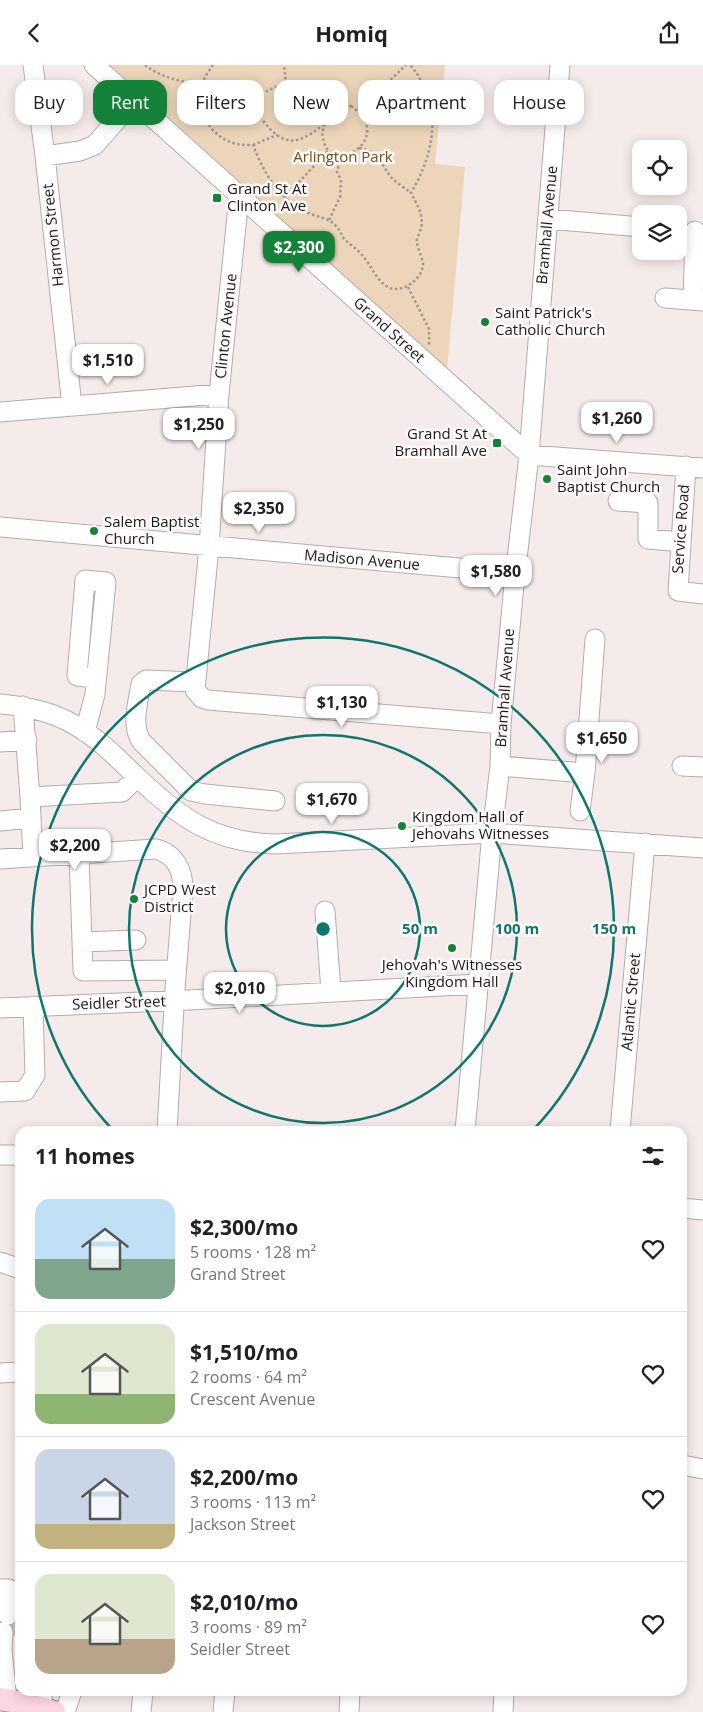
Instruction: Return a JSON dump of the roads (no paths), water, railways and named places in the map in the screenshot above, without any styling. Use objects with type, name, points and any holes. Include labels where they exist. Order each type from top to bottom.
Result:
[{"type":"main road","points":[[9,1703],[46,1704]]},
{"type":"street","name":"Harmon Street","points":[[33,65],[45,156],[72,406]]},
{"type":"street","name":"Grand Street","points":[[94,65],[110,80]]},
{"type":"street","name":"Bramhall Avenue","points":[[465,1126],[492,833],[500,766],[501,724],[515,573],[528,455],[560,65]]},
{"type":"street","points":[[45,156],[80,151],[95,145],[112,125]]},
{"type":"street","name":"Grand Street","points":[[160,125],[528,455]]},
{"type":"street","name":"Clinton Avenue","points":[[197,688],[219,394],[239,196]]},
{"type":"street","points":[[548,219],[632,226]]},
{"type":"street","points":[[665,298],[698,301],[692,231]]},
{"type":"street","points":[[0,413],[219,394]]},
{"type":"street","points":[[528,455],[694,467]]},
{"type":"street","name":"Service Road","points":[[694,467],[681,542],[678,591],[703,593]]},
{"type":"street","points":[[618,501],[648,503],[648,539],[681,542]]},
{"type":"street","name":"Madison Avenue","points":[[0,527],[515,573]]},
{"type":"street","points":[[580,811],[585,773],[595,639]]},
{"type":"street","points":[[85,732],[96,678]]},
{"type":"street","points":[[275,801],[191,791],[141,741],[136,733],[136,714],[141,684],[146,680],[197,688],[208,700],[501,724]]},
{"type":"street","points":[[0,704],[24,706],[73,724],[99,741],[162,800],[189,821],[212,832],[243,841],[276,844],[492,833],[703,848]]},
{"type":"street","points":[[24,706],[33,857]]},
{"type":"street","points":[[0,742],[26,741]]},
{"type":"street","points":[[500,766],[585,773]]},
{"type":"street","points":[[682,766],[703,767]]},
{"type":"street","points":[[30,797],[122,792],[137,777]]},
{"type":"street","points":[[0,821],[31,818]]},
{"type":"street","name":"Atlantic Street","points":[[620,1126],[645,843]]},
{"type":"street","points":[[0,859],[156,849],[169,855],[180,869],[183,889],[176,970],[167,1126]]},
{"type":"street","points":[[79,854],[83,971],[176,970]]},
{"type":"street","points":[[325,911],[331,991]]},
{"type":"street","points":[[82,943],[136,940]]},
{"type":"street","name":"Seidler Street","points":[[0,1008],[174,1001],[478,984]]},
{"type":"street","points":[[0,1093],[25,1091],[35,1075],[33,1006]]},
{"type":"street","points":[[0,1155],[15,1155]]},
{"type":"street","points":[[687,1208],[703,1210]]},
{"type":"street","points":[[0,1261],[15,1267]]},
{"type":"street","points":[[0,1373],[15,1372]]},
{"type":"street","points":[[687,1466],[703,1469]]},
{"type":"street","points":[[6,1624],[9,1703]]},
{"type":"street","points":[[66,1712],[71,1696]]},
{"type":"street","points":[[140,1696],[140,1712]]},
{"type":"street","points":[[223,1712],[225,1696]]},
{"type":"street","points":[[349,1712],[350,1696]]},
{"type":"street","points":[[503,1712],[504,1696]]},
{"type":"place","name":"Grand St At Clinton Ave","points":[[217,198]]},
{"type":"place","name":"Saint Patrick's Catholic Church","points":[[485,322]]},
{"type":"place","name":"Grand St At Bramhall Ave","points":[[497,443]]},
{"type":"place","name":"Saint John Baptist Church","points":[[547,479]]},
{"type":"place","name":"Salem Baptist Church","points":[[94,531]]},
{"type":"place","name":"Kingdom Hall of Jehovahs Witnesses","points":[[402,826]]},
{"type":"place","name":"JCPD West District","points":[[134,899]]},
{"type":"place","name":"Jehovah's Witnesses Kingdom Hall","points":[[452,948]]},
{"type":"park label","name":"Arlington Park","points":[[343,157]]}]
